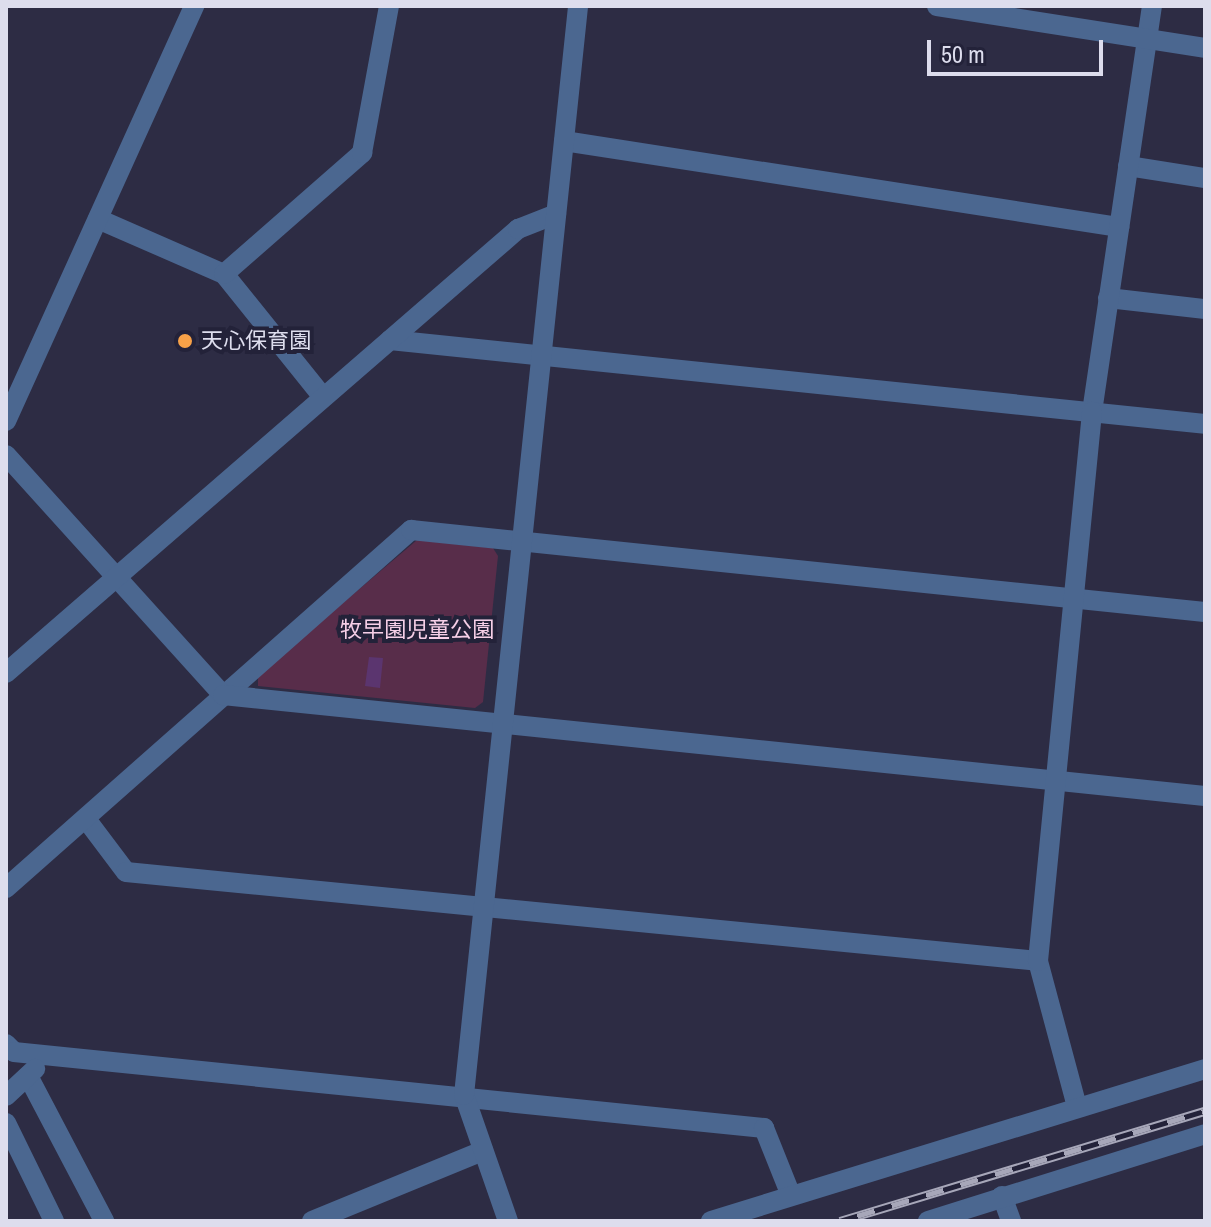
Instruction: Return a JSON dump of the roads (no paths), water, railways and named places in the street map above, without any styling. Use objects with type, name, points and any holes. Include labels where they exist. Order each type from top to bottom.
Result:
[{"type":"street","points":[[6,421],[194,6]]},
{"type":"street","points":[[224,274],[362,153],[389,6]]},
{"type":"street","points":[[508,1221],[464,1095],[578,6]]},
{"type":"street","points":[[937,6],[1205,48]]},
{"type":"street","points":[[1076,1103],[1038,961],[1092,412],[1152,6]]},
{"type":"street","points":[[564,141],[1119,227]]},
{"type":"street","points":[[1128,166],[1205,178]]},
{"type":"street","points":[[6,673],[518,229],[556,214]]},
{"type":"street","points":[[98,219],[224,274],[323,397]]},
{"type":"street","points":[[1108,298],[1205,309]]},
{"type":"street","points":[[390,340],[1205,424]]},
{"type":"street","points":[[6,455],[223,695],[502,727],[1205,796]]},
{"type":"street","points":[[6,888],[411,530],[1205,612]]},
{"type":"street","points":[[86,819],[126,872],[1038,961]]},
{"type":"street","points":[[6,1044],[50,1056],[464,1095],[764,1128],[790,1193]]},
{"type":"street","points":[[6,1096],[50,1056]]},
{"type":"street","points":[[711,1221],[1076,1103],[1205,1069]]},
{"type":"street","points":[[28,1076],[104,1221]]},
{"type":"street","points":[[6,1123],[54,1221]]},
{"type":"street","points":[[928,1221],[1205,1134]]},
{"type":"street","points":[[312,1221],[483,1151]]},
{"type":"street","points":[[1002,1196],[1011,1221]]},
{"type":"railway","points":[[840,1221],[1205,1111]]},
{"type":"place","name":"天心保育園","points":[[185,341]]},
{"type":"park label","name":"牧早園児童公園","points":[[417,630]]}]
